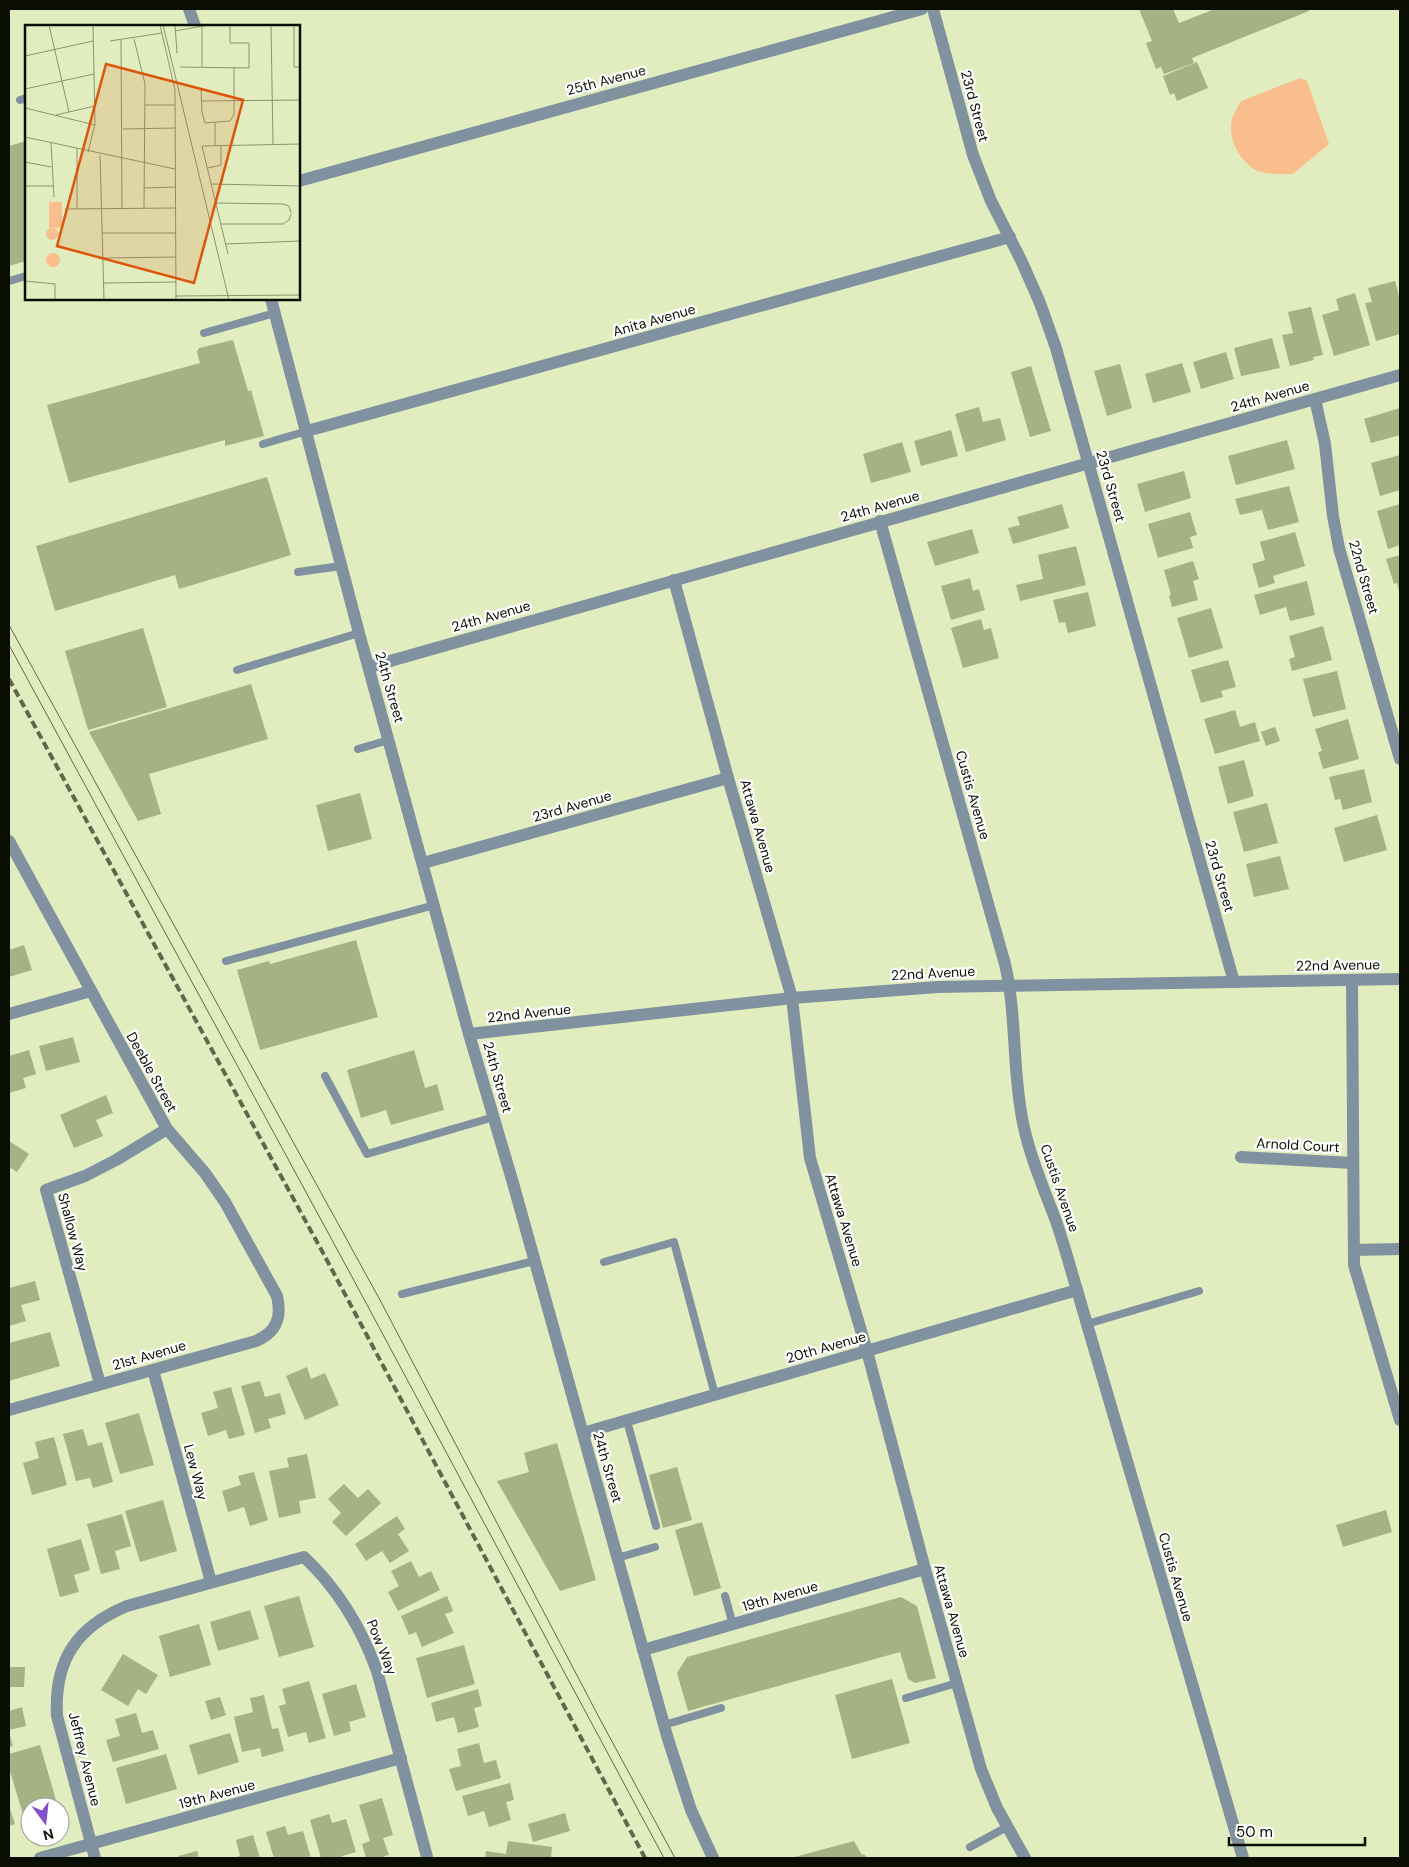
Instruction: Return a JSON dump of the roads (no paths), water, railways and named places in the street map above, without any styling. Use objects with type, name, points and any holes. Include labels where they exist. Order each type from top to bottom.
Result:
[{"type":"street","points":[[189,9],[195,25]]},
{"type":"street","name":"25th Avenue","points":[[300,181],[922,9]]},
{"type":"street","name":"23rd Street","points":[[933,9],[973,155],[991,201],[1010,237],[1040,303],[1056,348],[1234,982]]},
{"type":"street","name":"Anita Avenue","points":[[307,431],[1010,237]]},
{"type":"street","name":"24th Street","points":[[271,300],[359,633],[469,1034],[494,1116],[664,1725],[683,1788],[713,1858]]},
{"type":"street","name":"24th Avenue","points":[[369,667],[1400,375]]},
{"type":"street","name":"22nd Street","points":[[1315,399],[1324,444],[1339,548],[1400,760]]},
{"type":"street","name":"Custis Avenue","points":[[880,521],[1010,985],[1018,1087],[1023,1124],[1033,1159],[1057,1223],[1243,1858]]},
{"type":"street","name":"Attawa Avenue","points":[[674,580],[728,778],[792,998],[810,1158],[867,1351],[925,1570],[981,1769],[997,1808],[1025,1858]]},
{"type":"street","name":"23rd Avenue","points":[[423,863],[728,778]]},
{"type":"street","name":"Deeble Street","points":[[9,841],[167,1129],[205,1173],[225,1202],[277,1296],[280,1310]]},
{"type":"street","points":[[1352,980],[1354,1265],[1400,1420]]},
{"type":"street","name":"22nd Avenue","points":[[469,1034],[792,998],[938,987],[1400,980]]},
{"type":"street","points":[[9,1014],[91,991]]},
{"type":"street","name":"Shallow Way","points":[[100,1384],[46,1190],[85,1176],[116,1160],[167,1129]]},
{"type":"street","name":"Arnold Court","points":[[1240,1157],[1353,1163]]},
{"type":"street","points":[[1354,1250],[1400,1249]]},
{"type":"street","name":"20th Avenue","points":[[583,1434],[1077,1290]]},
{"type":"street","name":"21st Avenue","points":[[9,1410],[262,1338],[272,1331],[280,1310]]},
{"type":"street","name":"Lew Way","points":[[153,1370],[211,1582]]},
{"type":"street","name":"Pow Way","points":[[211,1582],[304,1557],[342,1599],[359,1628],[377,1671],[428,1857]]},
{"type":"street","name":"19th Avenue","points":[[643,1650],[925,1570]]},
{"type":"street","name":"Jeffrey Avenue","points":[[95,1858],[57,1716],[56,1695],[64,1662],[76,1641],[89,1627],[108,1614],[127,1606],[211,1582]]},
{"type":"street","name":"19th Avenue","points":[[40,1858],[401,1758]]},
{"type":"lane","points":[[9,281],[25,276]]},
{"type":"lane","points":[[204,333],[275,313]]},
{"type":"lane","points":[[263,444],[307,431]]},
{"type":"lane","points":[[298,572],[341,566]]},
{"type":"lane","points":[[237,670],[359,633]]},
{"type":"lane","points":[[358,749],[389,740]]},
{"type":"lane","points":[[226,961],[435,905]]},
{"type":"lane","points":[[325,1076],[367,1154],[494,1116]]},
{"type":"lane","points":[[604,1262],[674,1242],[715,1395]]},
{"type":"lane","points":[[402,1294],[534,1261]]},
{"type":"lane","points":[[1086,1324],[1199,1291]]},
{"type":"lane","points":[[627,1421],[656,1526]]},
{"type":"lane","points":[[617,1558],[655,1547]]},
{"type":"lane","points":[[725,1596],[733,1625]]},
{"type":"lane","points":[[906,1698],[957,1683]]},
{"type":"lane","points":[[664,1725],[720,1708]]},
{"type":"lane","points":[[970,1847],[1007,1827]]},
{"type":"tram line","points":[[9,625],[380,1300],[675,1858]]},
{"type":"tram line","points":[[9,645],[351,1275],[664,1858]]},
{"type":"railway","points":[[9,679],[322,1251],[645,1858]]}]
